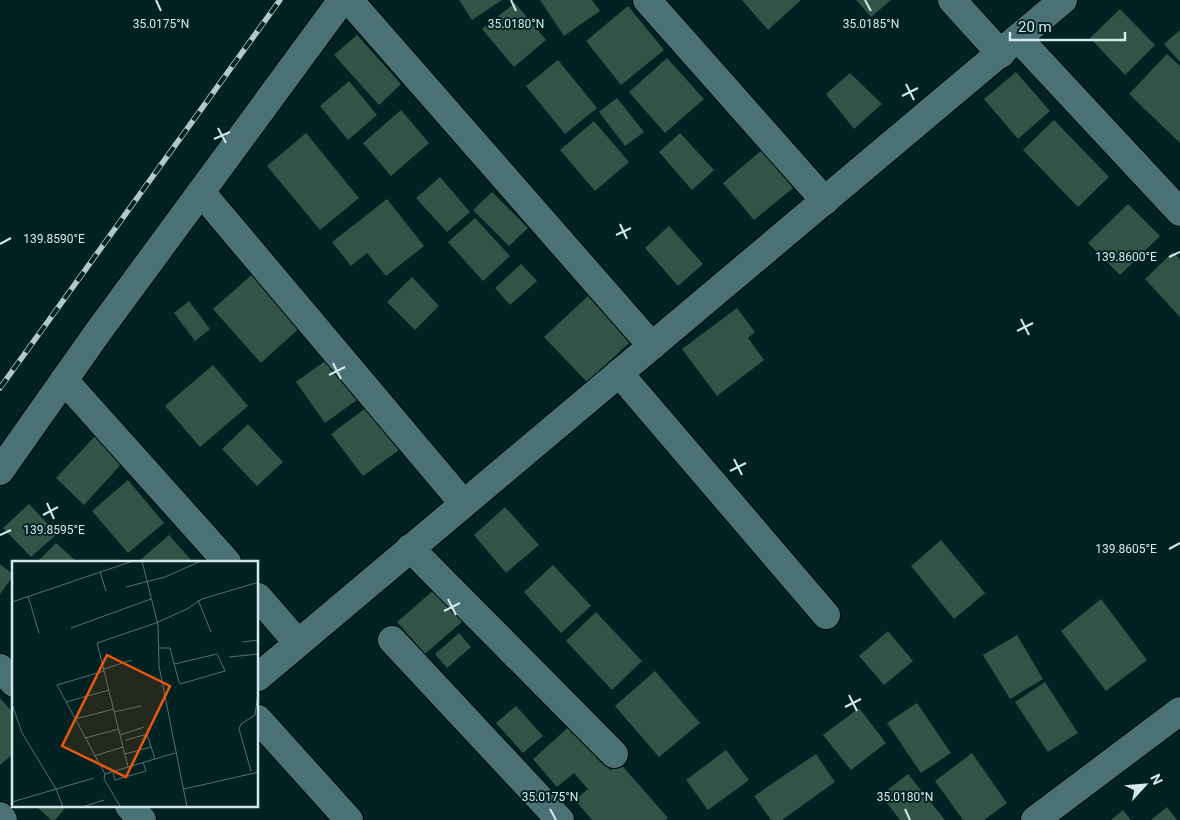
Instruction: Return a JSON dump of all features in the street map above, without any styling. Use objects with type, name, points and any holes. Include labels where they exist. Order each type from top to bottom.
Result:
[{"type":"street","points":[[0,471],[64,380],[342,0]]},
{"type":"street","points":[[349,0],[652,346]]},
{"type":"street","points":[[647,0],[825,201]]},
{"type":"street","points":[[952,0],[1009,46],[1180,212]]},
{"type":"street","points":[[259,676],[1063,0]]},
{"type":"street","points":[[201,192],[463,503]]},
{"type":"street","points":[[619,373],[826,614]]},
{"type":"street","points":[[64,380],[226,561]]},
{"type":"street","points":[[410,548],[614,754]]},
{"type":"street","points":[[259,598],[298,642]]},
{"type":"street","points":[[392,640],[560,820]]},
{"type":"street","points":[[0,668],[12,680]]},
{"type":"street","points":[[1036,820],[1180,711]]},
{"type":"street","points":[[259,720],[349,820]]},
{"type":"street","points":[[131,808],[142,820]]},
{"type":"street","points":[[0,816],[3,820]]},
{"type":"building","points":[[459,0],[502,0],[472,20]]},
{"type":"building","points":[[540,0],[592,0],[600,11],[564,36]]},
{"type":"building","points":[[742,0],[801,0],[768,30]]},
{"type":"building","points":[[856,0],[891,0],[871,17]]},
{"type":"building","points":[[515,3],[546,40],[514,67],[482,29]]},
{"type":"building","points":[[628,6],[664,50],[621,85],[586,41]]},
{"type":"building","points":[[1120,9],[1155,45],[1125,75],[1090,38]]},
{"type":"building","points":[[1180,30],[1180,62],[1164,44]]},
{"type":"building","points":[[357,35],[401,84],[379,105],[334,55]]},
{"type":"building","points":[[1167,54],[1180,66],[1180,143],[1129,94]]},
{"type":"building","points":[[667,58],[704,99],[665,133],[629,92]]},
{"type":"building","points":[[558,60],[597,108],[565,134],[526,86]]},
{"type":"building","points":[[1016,72],[1050,111],[1018,139],[984,99]]},
{"type":"building","points":[[850,73],[882,104],[854,129],[826,94]]},
{"type":"building","points":[[349,81],[377,115],[348,140],[320,106]]},
{"type":"building","points":[[617,98],[644,132],[625,146],[599,112]]},
{"type":"building","points":[[401,110],[429,143],[391,176],[363,143]]},
{"type":"building","points":[[1054,120],[1109,177],[1078,207],[1023,150]]},
{"type":"building","points":[[594,121],[629,162],[595,191],[560,150]]},
{"type":"building","points":[[306,133],[359,198],[320,230],[267,166]]},
{"type":"building","points":[[680,133],[714,170],[692,190],[659,152]]},
{"type":"building","points":[[762,150],[793,188],[754,220],[723,183]]},
{"type":"building","points":[[440,177],[470,212],[447,232],[416,198]]},
{"type":"building","points":[[492,192],[528,228],[509,246],[473,210]]},
{"type":"building","points":[[387,199],[424,246],[386,276],[367,253],[351,266],[332,242]]},
{"type":"building","points":[[1128,204],[1160,236],[1120,275],[1088,243]]},
{"type":"building","points":[[475,218],[510,256],[483,281],[448,242]]},
{"type":"building","points":[[669,226],[703,264],[678,286],[645,248]]},
{"type":"building","points":[[1173,252],[1180,259],[1180,317],[1145,279]]},
{"type":"building","points":[[521,264],[537,281],[510,305],[495,288]]},
{"type":"building","points":[[257,270],[305,323],[261,363],[213,309]]},
{"type":"building","points":[[412,277],[439,306],[415,330],[387,302]]},
{"type":"building","points":[[588,296],[630,342],[587,382],[544,337]]},
{"type":"building","points":[[189,301],[210,329],[195,341],[174,313]]},
{"type":"building","points":[[737,308],[755,332],[748,338],[764,360],[717,396],[682,349]]},
{"type":"building","points":[[332,356],[361,397],[325,423],[296,382]]},
{"type":"building","points":[[213,365],[248,406],[200,447],[165,406]]},
{"type":"building","points":[[367,407],[399,450],[363,476],[331,434]]},
{"type":"building","points":[[248,424],[283,462],[257,486],[222,449]]},
{"type":"building","points":[[96,435],[124,461],[84,505],[56,478]]},
{"type":"building","points":[[128,480],[164,523],[128,553],[92,511]]},
{"type":"building","points":[[29,504],[57,534],[31,557],[3,528]]},
{"type":"building","points":[[505,507],[539,545],[506,573],[474,535]]},
{"type":"building","points":[[169,535],[192,561],[139,561]]},
{"type":"building","points":[[941,540],[985,593],[954,619],[911,566]]},
{"type":"building","points":[[56,543],[76,561],[38,561]]},
{"type":"building","points":[[0,564],[12,573],[12,578],[0,594]]},
{"type":"building","points":[[553,565],[591,606],[561,633],[524,592]]},
{"type":"building","points":[[435,589],[463,621],[425,654],[397,622]]},
{"type":"building","points":[[1101,599],[1147,660],[1106,691],[1061,631]]},
{"type":"building","points":[[596,612],[642,661],[612,690],[566,641]]},
{"type":"building","points":[[888,631],[913,661],[884,685],[859,656]]},
{"type":"building","points":[[459,633],[471,647],[447,668],[435,654]]},
{"type":"building","points":[[1017,635],[1043,679],[1010,699],[983,655]]},
{"type":"building","points":[[655,671],[700,723],[659,757],[615,706]]},
{"type":"building","points":[[1045,682],[1078,733],[1048,752],[1015,702]]},
{"type":"building","points":[[0,698],[12,712],[12,755],[0,765]]},
{"type":"building","points":[[917,703],[951,753],[921,773],[887,723]]},
{"type":"building","points":[[516,706],[543,736],[523,753],[496,723]]},
{"type":"building","points":[[859,708],[886,743],[851,770],[823,735]]},
{"type":"building","points":[[571,725],[610,770],[619,762],[668,818],[665,820],[592,820],[575,800],[588,789],[574,773],[557,787],[533,759]]},
{"type":"building","points":[[726,750],[749,780],[708,810],[686,780]]},
{"type":"building","points":[[972,753],[1007,803],[984,820],[963,820],[935,781]]},
{"type":"building","points":[[816,754],[835,782],[782,820],[771,820],[754,796]]},
{"type":"building","points":[[908,774],[945,820],[900,820],[881,795]]},
{"type":"building","points":[[1167,807],[1177,820],[1151,820]]},
{"type":"building","points":[[38,808],[65,808],[55,820],[51,820]]},
{"type":"building","points":[[1123,810],[1131,820],[1111,820]]},
{"type":"railway","points":[[0,388],[280,0]]}]
